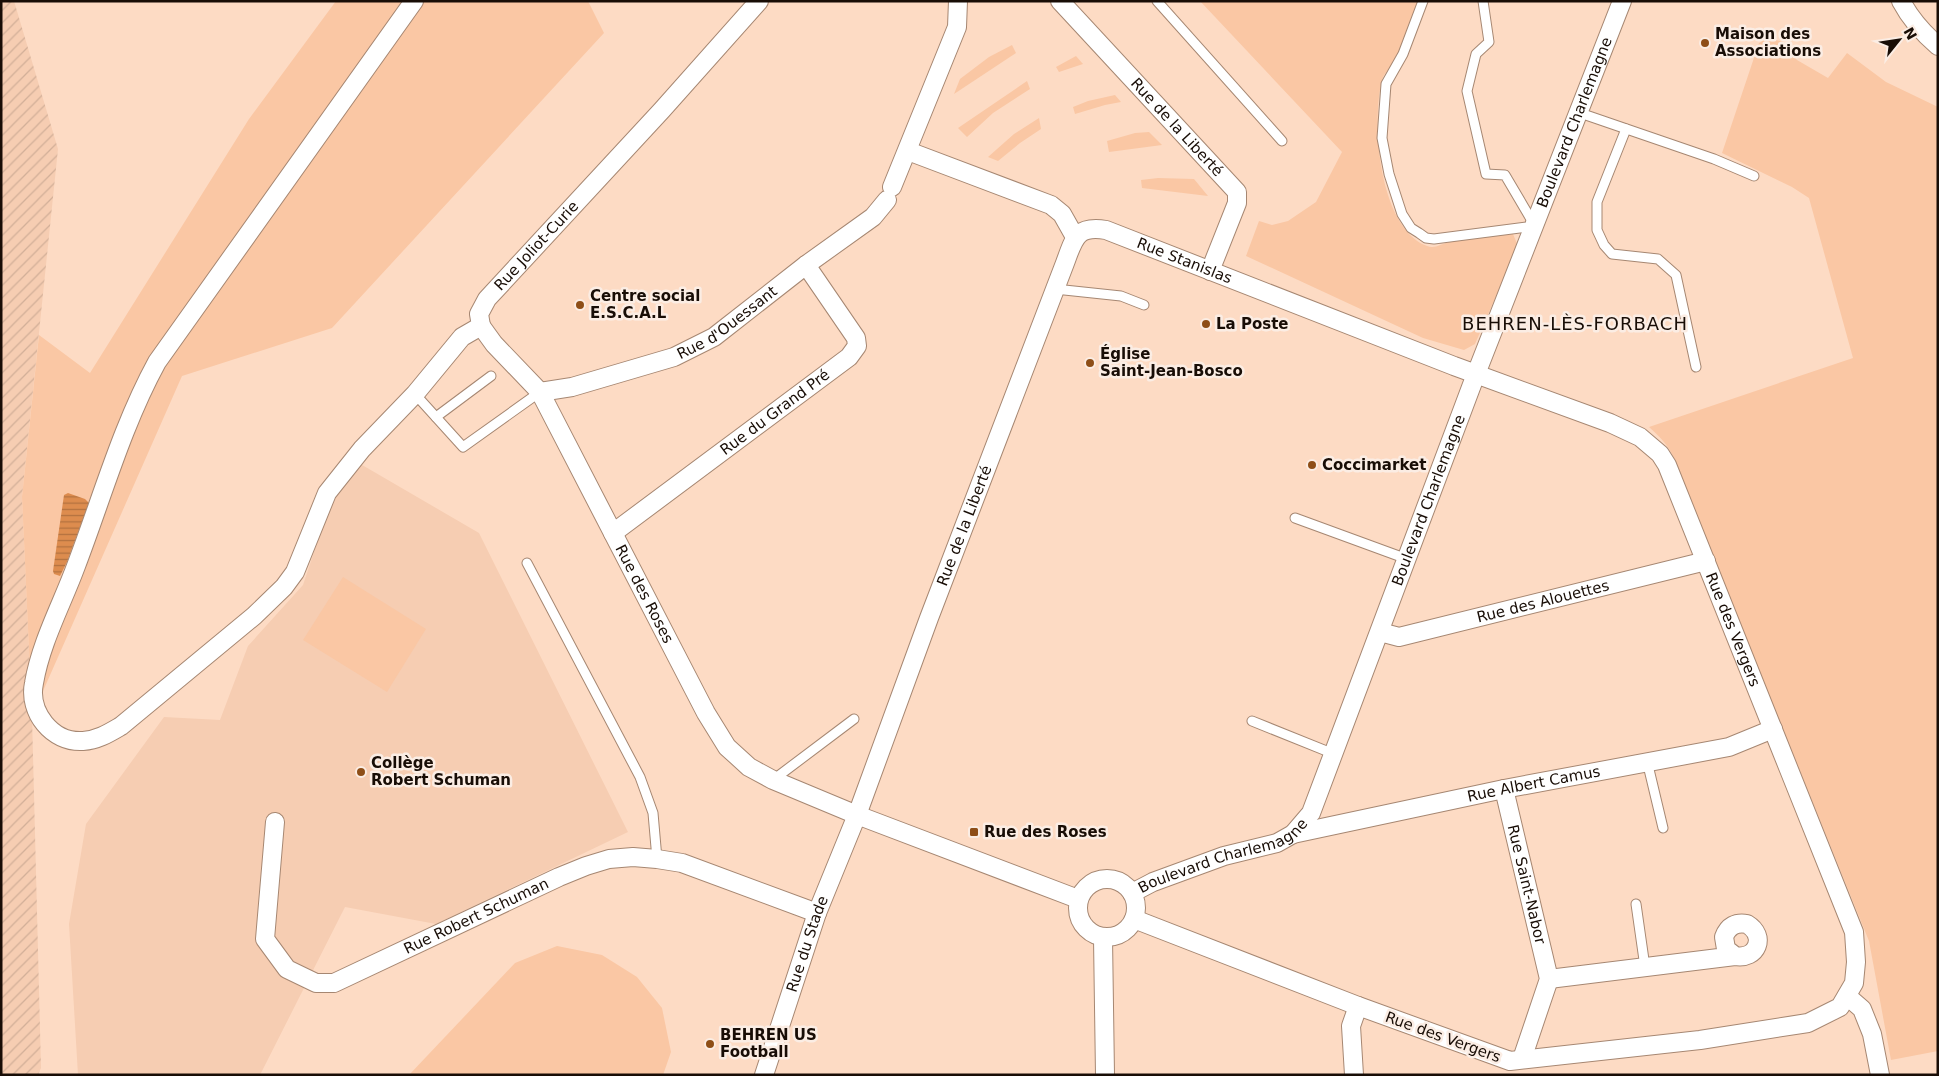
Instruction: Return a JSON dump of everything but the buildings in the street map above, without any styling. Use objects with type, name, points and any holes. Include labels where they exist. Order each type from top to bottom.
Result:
[{"type":"street","points":[[414,1],[157,362],[123,438],[76,566],[45,643],[33,684],[37,715],[48,727],[62,737],[81,741],[101,738],[121,726],[254,616],[284,587],[295,572],[328,492],[362,449],[415,394],[462,337],[481,326]]},
{"type":"street","name":"Rue Joliot-Curie","points":[[481,326],[479,314],[487,299],[662,110],[759,1]]},
{"type":"street","name":"Rue d'Ouessant","points":[[540,392],[572,387],[674,357],[714,337],[806,265],[873,217],[889,193],[908,151],[957,27],[958,1]]},
{"type":"street","name":"Rue de la Liberté","points":[[1060,1],[1238,192],[1237,203],[1210,271]]},
{"type":"street","points":[[1901,1],[1918,26],[1938,46]]},
{"type":"street","name":"Boulevard Charlemagne","points":[[1132,893],[1153,882],[1224,856],[1277,843],[1294,834],[1311,813],[1476,374],[1580,113],[1620,2]]},
{"type":"street","points":[[908,151],[1051,205],[1062,214],[1075,237]]},
{"type":"street","name":"Rue Stanislas","points":[[1075,237],[1088,229],[1106,230],[1476,374]]},
{"type":"street","name":"Rue de la Liberté","points":[[857,815],[929,618],[1075,237]]},
{"type":"street","name":"Rue du Grand Pré","points":[[613,533],[849,357],[857,346],[856,338],[806,265]]},
{"type":"street","name":"Rue des Roses","points":[[481,326],[494,344],[540,392],[706,713],[727,747],[749,768],[773,780],[857,815],[1078,900]]},
{"type":"street","name":"Rue des Vergers","points":[[1134,919],[1358,1006],[1510,1060],[1700,1040],[1808,1023],[1840,1007],[1854,983],[1856,962],[1854,932],[1667,464],[1640,437],[1610,423],[1476,374]]},
{"type":"street","name":"Rue des Alouettes","points":[[1380,632],[1399,637],[1706,561]]},
{"type":"street","name":"Rue Albert Camus","points":[[1294,834],[1504,789],[1729,747],[1773,729]]},
{"type":"street","name":"Rue Saint-Nabor","points":[[1504,789],[1549,979]]},
{"type":"street","name":"Rue du Stade","points":[[764,1075],[818,913],[857,815]]},
{"type":"street","name":"Rue Robert Schuman","points":[[275,822],[265,939],[287,969],[316,983],[334,983],[586,866],[609,859],[633,857],[682,863],[818,913]]},
{"type":"street","points":[[1110,878],[1122,883],[1132,893],[1136,906],[1134,919],[1124,932],[1114,937],[1102,938],[1092,934],[1084,927],[1077,913],[1078,900],[1084,888],[1099,879],[1110,878]]},
{"type":"street","points":[[1102,938],[1106,1075]]},
{"type":"street","points":[[1522,1059],[1549,979],[1728,957]]},
{"type":"street","points":[[1846,996],[1862,1009],[1872,1034],[1880,1075]]},
{"type":"street","points":[[1354,1075],[1351,1026],[1358,1006]]},
{"type":"lane","points":[[1157,1],[1282,141]]},
{"type":"lane","points":[[1423,1],[1403,54],[1388,79],[1382,144],[1389,174],[1402,214],[1411,228],[1426,238],[1434,239],[1535,226],[1505,175],[1486,174],[1467,91],[1476,54],[1489,42],[1483,1]]},
{"type":"lane","points":[[1580,113],[1714,159],[1754,176]]},
{"type":"lane","points":[[1626,129],[1597,202],[1598,230],[1604,245],[1612,254],[1658,259],[1676,275],[1696,367]]},
{"type":"lane","points":[[1055,289],[1121,296],[1144,305]]},
{"type":"lane","points":[[436,417],[491,376]]},
{"type":"lane","points":[[415,394],[463,447],[540,392]]},
{"type":"lane","points":[[1295,518],[1407,559]]},
{"type":"lane","points":[[527,563],[640,777],[653,813],[657,859]]},
{"type":"lane","points":[[773,780],[854,719]]},
{"type":"lane","points":[[1252,720],[1334,754]]},
{"type":"lane","points":[[1647,761],[1663,828]]},
{"type":"lane","points":[[1636,904],[1645,968]]},
{"type":"shaded area","points":[[1,1],[14,1],[58,149],[22,497],[32,716],[41,1068],[38,1075],[1,1075]]},
{"type":"shaded area","points":[[336,1],[588,1],[604,33],[332,328],[182,376],[32,716],[22,497],[39,335],[90,373],[249,119]]},
{"type":"shaded area","points":[[1200,1],[1419,1],[1400,51],[1382,80],[1378,122],[1382,172],[1398,219],[1411,235],[1427,246],[1435,247],[1472,237],[1513,234],[1518,246],[1475,344],[1464,350],[1423,338],[1246,256],[1259,221],[1272,225],[1288,221],[1316,202],[1342,152]]},
{"type":"shaded area","points":[[1768,38],[1780,41],[1797,60],[1828,78],[1847,53],[1886,82],[1938,107],[1938,1051],[1891,1060],[1869,941],[1675,460],[1668,447],[1649,427],[1853,358],[1809,198],[1792,187],[1722,153],[1759,43]]},
{"type":"shaded area","points":[[1012,45],[1016,53],[954,94],[960,79],[989,57]]},
{"type":"shaded area","points":[[1076,56],[1083,64],[1059,72],[1056,67]]},
{"type":"shaded area","points":[[1027,81],[1030,89],[993,113],[967,137],[958,128]]},
{"type":"shaded area","points":[[1115,95],[1121,102],[1075,114],[1073,107],[1088,101]]},
{"type":"shaded area","points":[[1039,118],[1041,129],[998,161],[988,157],[1014,134]]},
{"type":"shaded area","points":[[1149,132],[1162,145],[1109,152],[1107,141],[1135,133]]},
{"type":"shaded area","points":[[1158,178],[1194,179],[1208,196],[1142,188],[1141,180]]},
{"type":"shaded area","name":"Collège Robert Schuman","points":[[357,462],[479,533],[628,832],[436,924],[345,907],[260,1075],[78,1075],[69,924],[86,824],[164,717],[220,720],[248,646],[303,585],[332,498]]},
{"type":"shaded area","points":[[68,493],[85,499],[89,503],[60,576],[54,574],[53,571],[64,495]]},
{"type":"shaded area","points":[[343,577],[426,629],[387,692],[303,640]]},
{"type":"shaded area","points":[[557,946],[602,955],[637,977],[662,1008],[671,1052],[663,1075],[409,1075],[515,963]]},
{"type":"place","name":"Maison des Associations","points":[[1705,43]]},
{"type":"place","name":"Centre social E.S.C.A.L","points":[[580,305]]},
{"type":"place","name":"La Poste","points":[[1206,324]]},
{"type":"place","name":"Église Saint-Jean-Bosco","points":[[1090,363]]},
{"type":"place","name":"Coccimarket","points":[[1312,465]]},
{"type":"place","name":"Collège Robert Schuman","points":[[361,772]]},
{"type":"place","name":"Rue des Roses","points":[[974,832]]},
{"type":"place","name":"BEHREN US Football","points":[[710,1044]]},
{"type":"district","name":"BEHREN-LÈS-FORBACH","points":[[1575,323]]}]
